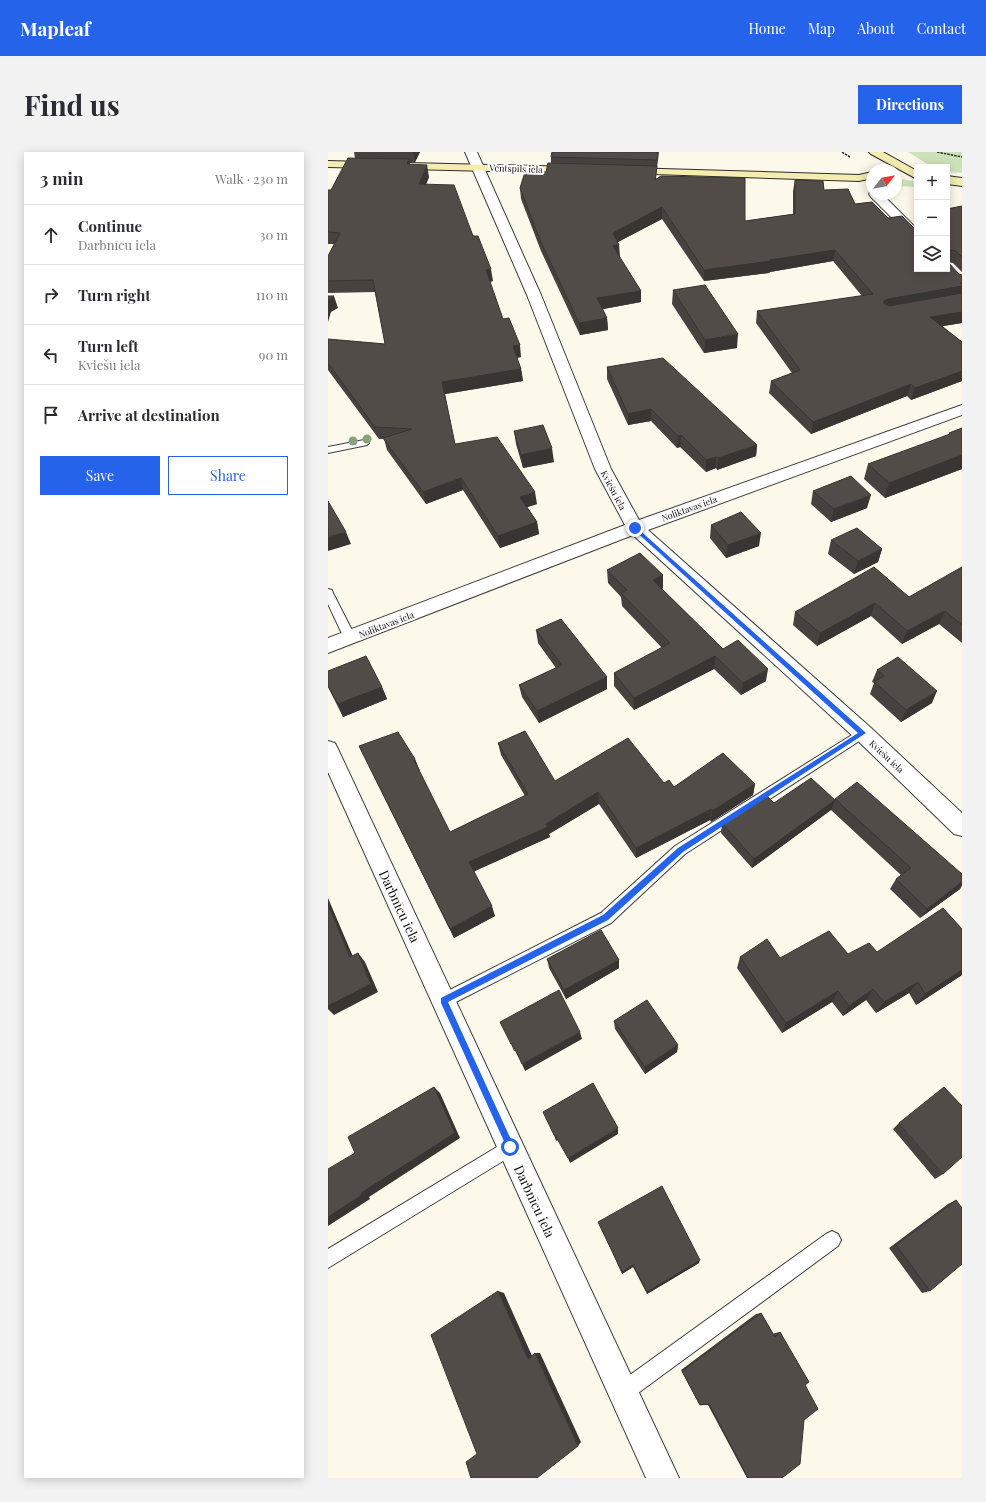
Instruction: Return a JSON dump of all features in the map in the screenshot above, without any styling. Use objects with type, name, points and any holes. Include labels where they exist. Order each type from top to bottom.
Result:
[{"type":"street","points":[[875,152],[914,175]]},
{"type":"street","name":"Ventspils iela","points":[[328,164],[474,160],[589,170]]},
{"type":"street","name":"Kviešu iela","points":[[474,160],[534,295],[603,469],[635,528],[863,733],[962,827]]},
{"type":"street","points":[[620,171],[859,178],[866,176]]},
{"type":"street","points":[[902,175],[914,177]]},
{"type":"street","points":[[859,178],[866,185]]},
{"type":"street","points":[[950,180],[962,182]]},
{"type":"street","points":[[881,200],[914,233]]},
{"type":"street","name":"Noliktavas iela","points":[[328,646],[635,528],[962,410]]},
{"type":"street","name":"Darbnīcu iela","points":[[328,749],[663,1478]]},
{"type":"lane","points":[[328,450],[364,443]]},
{"type":"lane","points":[[328,593],[350,638]]},
{"type":"lane","points":[[443,1001],[606,918],[680,850],[863,733]]},
{"type":"lane","points":[[328,1259],[510,1147]]},
{"type":"lane","points":[[623,1392],[832,1240]]},
{"type":"path","points":[[936,152],[962,157]]},
{"type":"green space","points":[[908,152],[962,152],[962,173],[950,172],[950,164],[927,164]]},
{"type":"green space","points":[[902,179],[914,181],[914,187],[902,186]]},
{"type":"building","points":[[552,152],[658,152],[657,160],[551,157]]},
{"type":"building","points":[[348,158],[409,159],[407,164],[427,165],[419,184],[454,185],[473,236],[478,236],[491,269],[486,270],[503,319],[509,318],[520,345],[513,346],[521,369],[442,382],[455,444],[497,437],[535,492],[520,497],[537,522],[498,536],[461,478],[423,492],[383,438],[412,429],[375,427],[328,363],[328,339],[385,344],[373,280],[328,281],[328,256],[340,233],[328,232],[328,190],[331,190]]},
{"type":"building","points":[[548,163],[657,166],[655,180],[661,176],[745,178],[745,221],[795,214],[795,180],[823,181],[824,190],[848,189],[855,204],[872,202],[888,218],[902,216],[914,228],[914,272],[950,272],[950,264],[959,274],[962,275],[962,283],[960,283],[962,286],[888,299],[884,301],[884,304],[889,306],[962,293],[962,312],[930,317],[962,342],[962,371],[915,388],[911,384],[813,422],[771,381],[800,370],[757,311],[873,294],[835,250],[770,260],[771,261],[704,270],[662,207],[613,233],[619,245],[613,246],[641,291],[597,298],[607,318],[579,323],[540,240],[520,188],[525,172],[546,172]]},
{"type":"building","points":[[962,206],[962,257],[956,251],[950,250],[950,208]]},
{"type":"building","points":[[705,285],[738,334],[705,340],[673,290]]},
{"type":"building","points":[[328,296],[334,296],[328,300]]},
{"type":"building","points":[[663,358],[757,445],[718,458],[716,457],[706,460],[681,435],[678,436],[651,409],[628,414],[607,367]]},
{"type":"building","points":[[543,425],[552,448],[521,455],[514,431]]},
{"type":"building","points":[[962,428],[962,455],[889,483],[868,464],[950,434],[949,433]]},
{"type":"building","points":[[851,476],[871,495],[834,509],[813,491]]},
{"type":"building","points":[[328,501],[346,532],[328,537]]},
{"type":"building","points":[[741,512],[761,533],[728,545],[711,525]]},
{"type":"building","points":[[857,528],[882,549],[858,561],[831,540]]},
{"type":"building","points":[[640,553],[663,575],[653,580],[723,649],[738,640],[768,669],[743,683],[715,656],[634,698],[614,673],[670,643],[621,593],[627,590],[607,570]]},
{"type":"building","points":[[874,567],[909,597],[962,567],[962,625],[945,611],[907,631],[875,603],[820,633],[795,612]]},
{"type":"building","points":[[561,619],[607,677],[537,711],[519,685],[562,665],[536,630]]},
{"type":"building","points":[[366,656],[382,687],[338,704],[328,686],[328,671]]},
{"type":"building","points":[[898,657],[937,691],[906,710],[874,682],[884,676],[877,670]]},
{"type":"building","points":[[525,731],[555,781],[628,738],[664,783],[669,780],[674,787],[723,753],[755,784],[712,811],[711,809],[636,848],[598,792],[546,824],[548,827],[469,862],[492,906],[450,929],[359,746],[398,732],[415,759],[414,760],[450,832],[528,794],[498,743]]},
{"type":"building","points":[[811,778],[835,800],[754,859],[722,823],[766,795],[774,803]]},
{"type":"building","points":[[857,782],[962,874],[962,882],[927,909],[896,879],[911,868],[835,799]]},
{"type":"building","points":[[328,905],[350,957],[358,953],[371,984],[328,1006]]},
{"type":"building","points":[[943,908],[962,929],[962,970],[925,994],[918,982],[884,1002],[873,989],[849,1006],[838,991],[786,1023],[740,957],[767,939],[780,958],[829,931],[848,954],[869,943],[877,952]]},
{"type":"building","points":[[601,930],[619,960],[564,990],[547,959]]},
{"type":"building","points":[[559,990],[580,1032],[522,1064],[500,1022]]},
{"type":"building","points":[[647,1000],[678,1045],[645,1067],[614,1021]]},
{"type":"building","points":[[593,1083],[618,1128],[568,1158],[554,1135],[543,1112]]},
{"type":"building","points":[[434,1087],[455,1133],[361,1193],[362,1195],[328,1217],[328,1169],[355,1153],[348,1137]]},
{"type":"building","points":[[944,1087],[962,1106],[962,1157],[943,1174],[899,1123]]},
{"type":"building","points":[[662,1186],[700,1260],[647,1292],[633,1265],[622,1272],[598,1222]]},
{"type":"building","points":[[956,1200],[962,1208],[962,1264],[930,1291],[896,1245]]},
{"type":"building","points":[[498,1291],[528,1359],[535,1353],[578,1446],[537,1478],[471,1478],[466,1462],[477,1454],[431,1335]]},
{"type":"building","points":[[761,1313],[775,1337],[780,1332],[809,1382],[805,1385],[818,1409],[804,1420],[800,1464],[782,1478],[748,1478],[709,1404],[700,1405],[682,1371]]},
{"type":"route","points":[[510,1147],[443,1001],[606,918],[680,850],[863,733],[635,528]]}]
